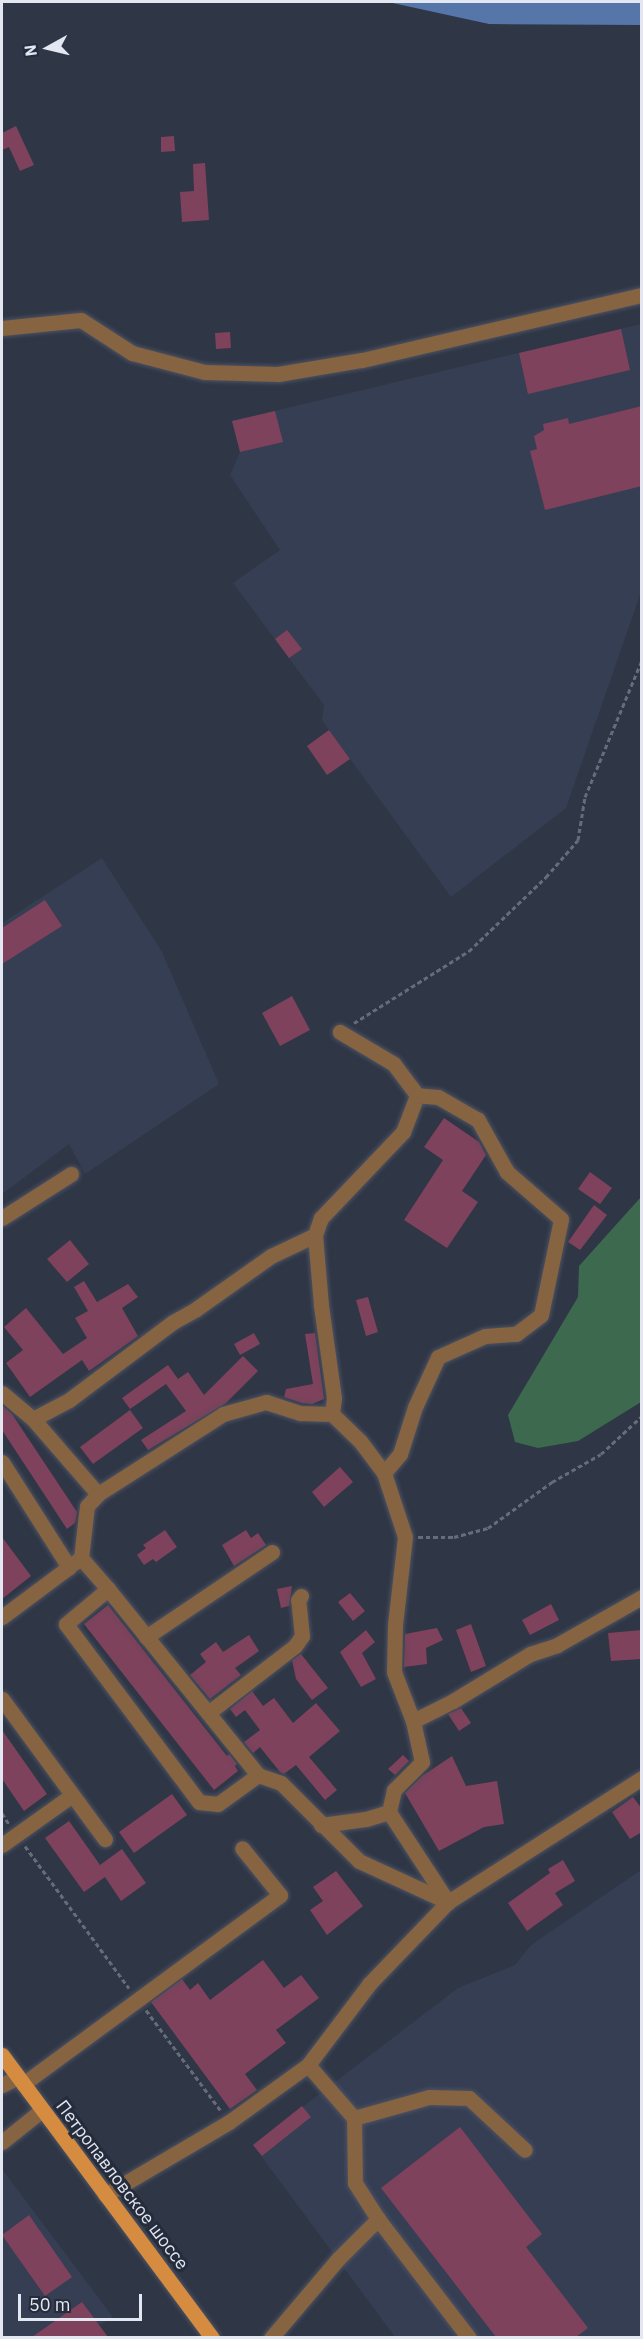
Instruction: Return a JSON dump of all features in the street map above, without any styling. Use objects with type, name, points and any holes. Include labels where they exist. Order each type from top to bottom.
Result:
[{"type":"main road","name":"Петропавловское шоссе","points":[[2,2055],[212,2337]]},
{"type":"street","points":[[2,328],[81,320],[132,353],[205,372],[278,374],[362,360],[642,295]]},
{"type":"street","points":[[340,1032],[394,1064],[417,1095],[438,1097],[478,1120],[507,1172],[561,1219],[541,1315],[516,1334],[485,1336],[438,1357],[415,1407],[400,1454],[384,1473]]},
{"type":"street","points":[[332,1414],[334,1398],[321,1305],[315,1235],[321,1218],[403,1132],[417,1095]]},
{"type":"street","points":[[2,1218],[71,1174]]},
{"type":"street","points":[[33,1419],[69,1400],[173,1322],[196,1309],[272,1256],[315,1235]]},
{"type":"street","points":[[2,1393],[33,1419],[98,1494]]},
{"type":"street","points":[[2,1617],[75,1562],[87,1506],[98,1494],[223,1414],[266,1402],[300,1413],[332,1414],[360,1441],[384,1473],[405,1537],[395,1625],[394,1672],[413,1721],[422,1762],[394,1790],[389,1812],[448,1902]]},
{"type":"street","points":[[2,1462],[75,1562],[108,1589],[258,1775],[281,1783],[321,1826],[359,1861],[448,1902]]},
{"type":"street","points":[[146,1637],[272,1552]]},
{"type":"street","points":[[108,1589],[66,1624],[199,1802],[218,1804],[258,1775]]},
{"type":"street","points":[[208,1713],[295,1646],[302,1636],[298,1600],[301,1596]]},
{"type":"street","points":[[413,1721],[453,1701],[530,1654],[557,1645],[642,1597]]},
{"type":"street","points":[[2,1699],[105,1839]]},
{"type":"street","points":[[105,2194],[229,2122],[308,2065],[370,1983],[448,1902],[642,1778]]},
{"type":"street","points":[[2,1845],[72,1795]]},
{"type":"street","points":[[321,1826],[366,1819],[389,1812]]},
{"type":"street","points":[[2,2085],[21,2081],[138,2000],[280,1895],[242,1848]]},
{"type":"street","points":[[308,2065],[354,2118],[355,2183],[378,2219],[469,2337]]},
{"type":"street","points":[[354,2118],[429,2097],[469,2098],[525,2150]]},
{"type":"street","points":[[2,2142],[42,2110]]},
{"type":"street","points":[[271,2337],[338,2259],[378,2219]]},
{"type":"path","points":[[340,1032],[469,951],[546,878],[578,840],[585,797],[642,660]]},
{"type":"path","points":[[405,1537],[454,1537],[488,1528],[552,1482],[601,1454],[642,1416]]},
{"type":"path","points":[[2,1813],[229,2122]]},
{"type":"shaded area","points":[[641,324],[641,592],[566,808],[451,897],[322,720],[324,705],[233,583],[280,550],[230,475],[240,452],[232,421]]},
{"type":"shaded area","points":[[102,858],[162,952],[219,1084],[85,1174],[69,1144],[2,1194],[2,923]]},
{"type":"shaded area","points":[[641,1870],[641,2337],[395,2337],[253,2145],[458,1988],[515,1965],[531,1945]]},
{"type":"shaded area","points":[[2,2169],[113,2317],[80,2337],[2,2337]]},
{"type":"green space","points":[[641,1197],[641,1402],[578,1441],[538,1448],[515,1442],[508,1415],[578,1297],[579,1266]]},
{"type":"water","points":[[388,2],[641,2],[641,25],[489,24]]},
{"type":"building","points":[[16,126],[34,165],[20,171],[9,147],[2,150],[2,133]]},
{"type":"building","points":[[174,136],[175,151],[161,152],[161,137]]},
{"type":"building","points":[[205,163],[209,220],[182,222],[180,192],[194,191],[193,164]]},
{"type":"building","points":[[621,329],[630,370],[528,394],[519,353]]},
{"type":"building","points":[[230,332],[231,348],[216,349],[215,333]]},
{"type":"building","points":[[642,406],[642,486],[545,510],[530,451],[537,449],[534,436],[544,430],[543,424],[568,418],[569,424]]},
{"type":"building","points":[[275,411],[283,442],[240,452],[232,421]]},
{"type":"building","points":[[287,630],[302,649],[289,658],[275,639]]},
{"type":"building","points":[[329,730],[350,759],[327,775],[307,746]]},
{"type":"building","points":[[45,900],[62,926],[2,964],[2,928]]},
{"type":"building","points":[[292,996],[310,1030],[280,1046],[262,1013]]},
{"type":"building","points":[[444,1118],[479,1142],[486,1155],[462,1191],[478,1202],[447,1248],[404,1220],[443,1160],[424,1147]]},
{"type":"building","points":[[590,1172],[612,1188],[600,1204],[578,1189]]},
{"type":"building","points":[[594,1205],[607,1215],[580,1250],[568,1242]]},
{"type":"building","points":[[70,1240],[89,1264],[67,1282],[47,1259]]},
{"type":"building","points":[[84,1281],[97,1302],[128,1284],[138,1297],[122,1308],[138,1336],[89,1371],[82,1360],[30,1397],[6,1363],[23,1350],[4,1327],[26,1308],[63,1354],[87,1338],[75,1318],[88,1311],[74,1287]]},
{"type":"building","points":[[368,1297],[378,1332],[366,1336],[356,1300]]},
{"type":"building","points":[[254,1333],[260,1344],[240,1355],[234,1344]]},
{"type":"building","points":[[315,1333],[324,1399],[312,1404],[302,1403],[284,1397],[286,1389],[313,1384],[305,1334]]},
{"type":"building","points":[[243,1356],[258,1371],[226,1403],[148,1450],[141,1440],[186,1411],[166,1384],[130,1409],[122,1398],[168,1365],[178,1379],[188,1372],[204,1395]]},
{"type":"building","points":[[2,1405],[12,1414],[77,1512],[75,1523],[67,1529],[2,1430]]},
{"type":"building","points":[[130,1410],[143,1428],[93,1464],[80,1447]]},
{"type":"building","points":[[340,1467],[353,1482],[324,1507],[312,1492]]},
{"type":"building","points":[[165,1530],[177,1547],[156,1562],[153,1559],[144,1565],[137,1555],[146,1548],[143,1545]]},
{"type":"building","points":[[246,1530],[251,1538],[258,1533],[266,1545],[234,1566],[222,1545]]},
{"type":"building","points":[[2,1537],[31,1576],[2,1599]]},
{"type":"building","points":[[292,1586],[289,1606],[281,1608],[277,1589]]},
{"type":"building","points":[[350,1593],[365,1611],[353,1621],[338,1602]]},
{"type":"building","points":[[551,1604],[559,1620],[530,1635],[522,1620]]},
{"type":"building","points":[[108,1605],[227,1756],[229,1754],[237,1764],[235,1766],[238,1771],[214,1790],[84,1624]]},
{"type":"building","points":[[471,1624],[486,1666],[471,1672],[456,1630]]},
{"type":"building","points":[[437,1628],[443,1640],[426,1648],[427,1664],[404,1667],[405,1634]]},
{"type":"building","points":[[366,1630],[375,1642],[362,1653],[376,1679],[361,1687],[340,1652]]},
{"type":"building","points":[[642,1630],[642,1659],[611,1661],[608,1633]]},
{"type":"building","points":[[249,1635],[259,1651],[235,1668],[241,1675],[210,1699],[190,1675],[206,1662],[200,1654],[216,1642],[223,1652]]},
{"type":"building","points":[[301,1654],[328,1688],[312,1700],[296,1679],[292,1660]]},
{"type":"building","points":[[252,1691],[263,1706],[274,1698],[293,1723],[316,1703],[340,1731],[309,1757],[337,1790],[325,1800],[296,1765],[284,1774],[260,1747],[253,1753],[244,1742],[260,1730],[245,1710],[236,1717],[230,1709]]},
{"type":"building","points":[[461,1708],[471,1723],[459,1731],[448,1714]]},
{"type":"building","points":[[2,1730],[47,1794],[24,1811],[2,1779]]},
{"type":"building","points":[[403,1755],[409,1761],[395,1775],[388,1769]]},
{"type":"building","points":[[452,1756],[466,1786],[497,1781],[504,1824],[484,1827],[439,1851],[405,1793],[422,1776]]},
{"type":"building","points":[[172,1794],[187,1815],[134,1853],[119,1832]]},
{"type":"building","points":[[633,1797],[642,1809],[642,1832],[630,1839],[612,1812]]},
{"type":"building","points":[[69,1821],[100,1865],[122,1849],[146,1883],[121,1901],[105,1877],[84,1892],[45,1838]]},
{"type":"building","points":[[563,1860],[575,1881],[555,1893],[563,1905],[527,1931],[508,1903],[550,1873],[548,1869]]},
{"type":"building","points":[[336,1871],[363,1906],[327,1935],[310,1910],[323,1901],[313,1887]]},
{"type":"building","points":[[263,1960],[284,1988],[301,1975],[319,1998],[276,2030],[286,2043],[245,2074],[257,2090],[230,2109],[151,2002],[182,1979],[190,1990],[198,1983],[210,2000]]},
{"type":"building","points":[[302,2106],[311,2117],[262,2156],[253,2145]]},
{"type":"building","points":[[460,2127],[542,2234],[526,2247],[588,2328],[576,2337],[496,2337],[381,2188]]},
{"type":"building","points":[[29,2215],[72,2277],[45,2296],[2,2235]]},
{"type":"building","points":[[82,2302],[108,2337],[32,2337]]}]
